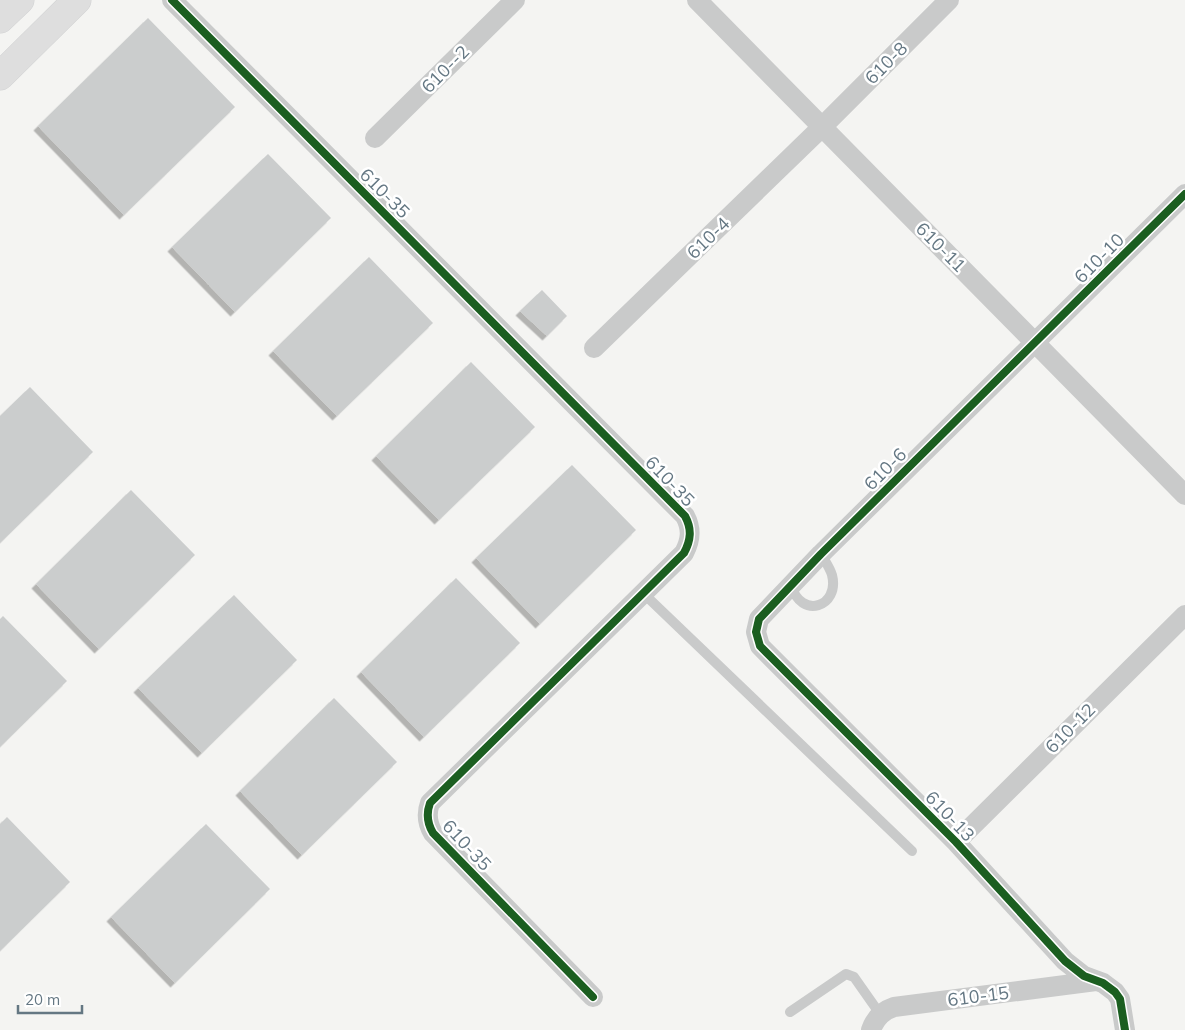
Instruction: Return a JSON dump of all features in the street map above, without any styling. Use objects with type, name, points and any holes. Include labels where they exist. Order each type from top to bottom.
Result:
[{"type":"street","points":[[0,19],[20,0]]},
{"type":"street","points":[[0,76],[77,0]]},
{"type":"street","name":"610-35","points":[[172,0],[685,516],[690,530],[688,546],[684,553],[430,803],[427,810],[429,826],[433,833],[593,997]]},
{"type":"street","name":"610--2","points":[[375,138],[515,0]]},
{"type":"street","name":"610-8","points":[[822,127],[949,0]]},
{"type":"street","name":"610-11","points":[[705,2],[822,127],[1185,495]]},
{"type":"street","name":"610-4","points":[[594,348],[822,127]]},
{"type":"street","name":"610-10","points":[[1035,342],[1185,194]]},
{"type":"street","name":"610-6","points":[[759,619],[821,554],[1035,342]]},
{"type":"street","name":"610-12","points":[[956,842],[1185,614]]},
{"type":"street","name":"610-13","points":[[759,619],[756,632],[760,646],[956,842],[1074,970],[1110,987],[1120,999],[1125,1030]]},
{"type":"street","name":"610-15","points":[[876,1022],[894,1007],[1096,981]]},
{"type":"lane","points":[[791,585],[796,598],[809,606],[818,606],[826,602],[833,580],[832,572],[821,554]]},
{"type":"lane","points":[[643,593],[912,851]]},
{"type":"lane","points":[[790,1012],[846,974],[851,974],[876,1022]]},
{"type":"building","points":[[148,18],[235,107],[124,215],[38,126]]},
{"type":"building","points":[[268,154],[331,218],[235,312],[172,247]]},
{"type":"building","points":[[369,257],[433,323],[337,416],[273,351]]},
{"type":"building","points":[[542,290],[567,316],[547,336],[520,311]]},
{"type":"building","points":[[471,362],[535,427],[439,520],[376,456]]},
{"type":"building","points":[[30,387],[93,452],[0,543],[0,416]]},
{"type":"building","points":[[572,465],[636,530],[540,624],[476,558]]},
{"type":"building","points":[[131,490],[195,555],[99,649],[36,584]]},
{"type":"building","points":[[456,578],[520,643],[424,737],[361,672]]},
{"type":"building","points":[[234,595],[297,660],[202,753],[138,688]]},
{"type":"building","points":[[3,616],[67,681],[0,747],[0,619]]},
{"type":"building","points":[[334,698],[397,762],[302,855],[240,791]]},
{"type":"building","points":[[7,817],[70,882],[0,951],[0,824]]},
{"type":"building","points":[[206,824],[270,889],[175,983],[111,917]]},
{"type":"cycle path","points":[[172,0],[685,516],[689,525],[690,534],[684,553],[430,803],[428,811],[428,822],[433,833],[593,997]]},
{"type":"cycle path","points":[[1125,1030],[1120,999],[1115,992],[1103,983],[1084,976],[1065,961],[956,842],[760,646],[756,632],[759,619],[821,554],[1185,194]]}]
